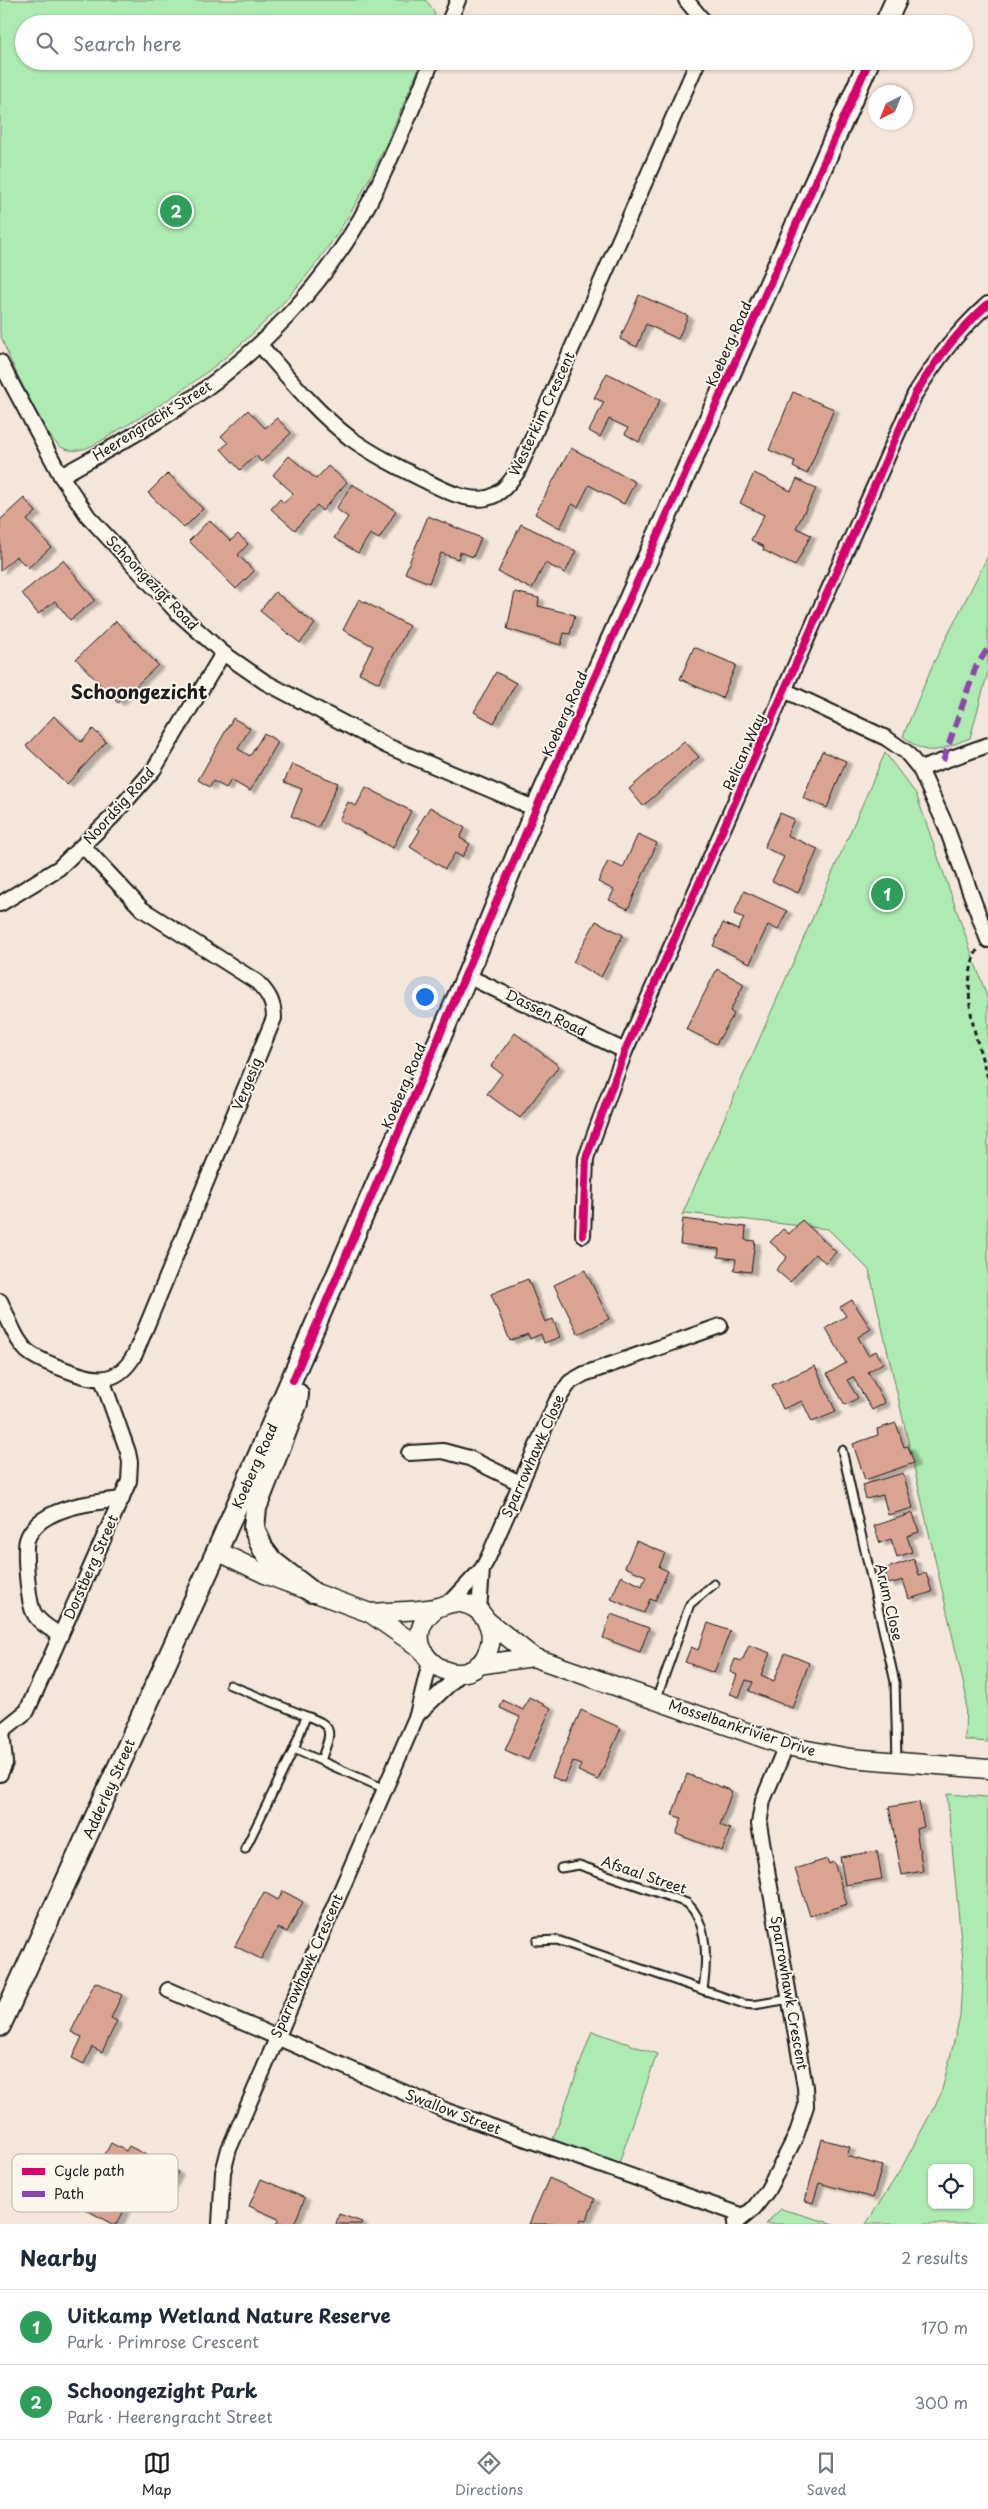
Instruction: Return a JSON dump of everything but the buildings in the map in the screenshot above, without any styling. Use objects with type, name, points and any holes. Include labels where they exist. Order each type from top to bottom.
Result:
[{"type":"main road","points":[[889,15],[896,0]]},
{"type":"main road","name":"Koeberg Road","points":[[217,1551],[467,976],[536,809],[864,70]]},
{"type":"main road","points":[[292,1380],[299,1394],[297,1403],[256,1508],[254,1528],[263,1549],[272,1561],[312,1592]]},
{"type":"main road","name":"Adderley Street","points":[[0,2026],[217,1551]]},
{"type":"street","points":[[686,0],[698,15]]},
{"type":"street","points":[[451,15],[456,1]]},
{"type":"street","name":"Heerengracht Street","points":[[61,476],[179,408],[260,345],[323,273],[347,240],[369,204],[393,154],[428,70]]},
{"type":"street","name":"Westerkim Crescent","points":[[260,345],[308,400],[350,437],[386,461],[457,495],[476,499],[488,498],[499,492],[518,471],[694,70]]},
{"type":"street","name":"Pelican Way","points":[[583,1235],[586,1158],[625,1051],[915,394],[935,361],[960,330],[988,304]]},
{"type":"street","name":"Schoongezigt Road","points":[[0,362],[61,476],[88,516],[176,611],[223,653],[265,682],[387,746],[536,809]]},
{"type":"street","name":"Noordsig Road","points":[[0,904],[59,868],[83,846],[154,769],[223,653]]},
{"type":"street","points":[[784,690],[886,738],[906,752],[920,769],[945,824],[986,937]]},
{"type":"street","points":[[920,769],[988,745]]},
{"type":"street","name":"Vergesig","points":[[83,846],[142,910],[257,982],[268,994],[274,1007],[274,1018],[135,1354],[121,1371],[102,1379]]},
{"type":"street","name":"Dassen Road","points":[[467,976],[625,1051]]},
{"type":"street","points":[[0,1300],[17,1337],[31,1355],[84,1377],[102,1379]]},
{"type":"street","name":"Sparrowhawk Close","points":[[445,1605],[482,1568],[556,1402],[570,1382],[584,1374],[720,1326]]},
{"type":"street","name":"Dorstberg Street","points":[[0,1774],[5,1762],[2,1731],[27,1711],[129,1481],[130,1462],[102,1379]]},
{"type":"street","points":[[409,1453],[443,1451],[469,1458],[520,1483]]},
{"type":"street","name":"Dorstberg Street","points":[[60,1635],[40,1620],[31,1606],[26,1549],[29,1535],[42,1520],[66,1510],[93,1502],[122,1498]]},
{"type":"street","name":"Mosselbankrivier Drive","points":[[217,1551],[267,1575],[370,1613],[426,1656],[441,1670],[462,1673],[478,1666],[532,1658]]},
{"type":"street","name":"Sparrowhawk Close","points":[[482,1568],[483,1616]]},
{"type":"street","name":"Mosselbankrivier Drive","points":[[370,1613],[466,1604],[532,1658],[786,1746],[826,1755],[988,1769]]},
{"type":"street","points":[[426,1656],[421,1642],[422,1626],[426,1618],[445,1605]]},
{"type":"street","points":[[478,1666],[484,1659],[491,1644],[490,1628],[483,1616]]},
{"type":"street","name":"Sparrowhawk Crescent","points":[[220,2224],[225,2161],[276,2037],[417,1715],[426,1656]]},
{"type":"street","name":"Sparrowhawk Crescent","points":[[417,1715],[462,1673]]},
{"type":"street","name":"Sparrowhawk Crescent","points":[[740,2220],[768,2191],[796,2136],[806,2106],[805,2087],[759,1816],[763,1800],[786,1746]]},
{"type":"street","name":"Swallow Street","points":[[168,1990],[447,2112],[740,2220]]},
{"type":"lane","name":"Arum Close","points":[[842,1450],[895,1682],[897,1762]]},
{"type":"lane","points":[[656,1700],[690,1604],[714,1584]]},
{"type":"lane","points":[[230,1685],[324,1722],[330,1730],[330,1737],[321,1760]]},
{"type":"lane","points":[[245,1850],[294,1749],[306,1716]]},
{"type":"lane","points":[[294,1749],[385,1790]]},
{"type":"lane","name":"Afsaal Street","points":[[561,1868],[579,1865],[688,1902],[700,1920],[706,1968],[703,1990]]},
{"type":"lane","points":[[538,1941],[557,1940],[744,2004],[754,2005],[790,1999]]},
{"type":"path","points":[[986,937],[970,964],[969,982],[976,1036],[988,1078]]},
{"type":"green space","points":[[0,0],[425,0],[432,8],[434,15],[15,15],[15,70],[418,70],[369,180],[338,233],[313,268],[258,329],[194,382],[159,406],[88,447],[70,450],[62,447],[54,441],[33,405],[15,370],[0,332]]},
{"type":"green space","points":[[988,556],[988,672],[970,738],[942,749],[928,750],[920,748],[903,736],[933,664]]},
{"type":"green space","points":[[885,753],[916,794],[988,1000],[988,1742],[965,1740],[966,1695],[869,1270],[828,1229],[686,1213],[682,1215]]},
{"type":"green space","points":[[947,1794],[988,1797],[988,2224],[866,2224],[901,2169],[941,2094],[960,2017],[963,1961]]},
{"type":"green space","points":[[592,2031],[657,2054],[619,2163],[553,2139]]},
{"type":"green space","points":[[781,2209],[834,2224],[765,2224]]},
{"type":"marked path","points":[[943,761],[975,669],[988,648]]},
{"type":"cycle path","points":[[293,1380],[536,809],[865,70]]},
{"type":"cycle path","points":[[583,1235],[586,1158],[625,1051],[915,394],[948,346],[988,304]]},
{"type":"place","name":"Schoongezight Park","points":[[176,211]]},
{"type":"place","name":"Uitkamp Wetland Nature Reserve","points":[[887,894]]},
{"type":"district","name":"Schoongezicht","points":[[139,692]]}]
